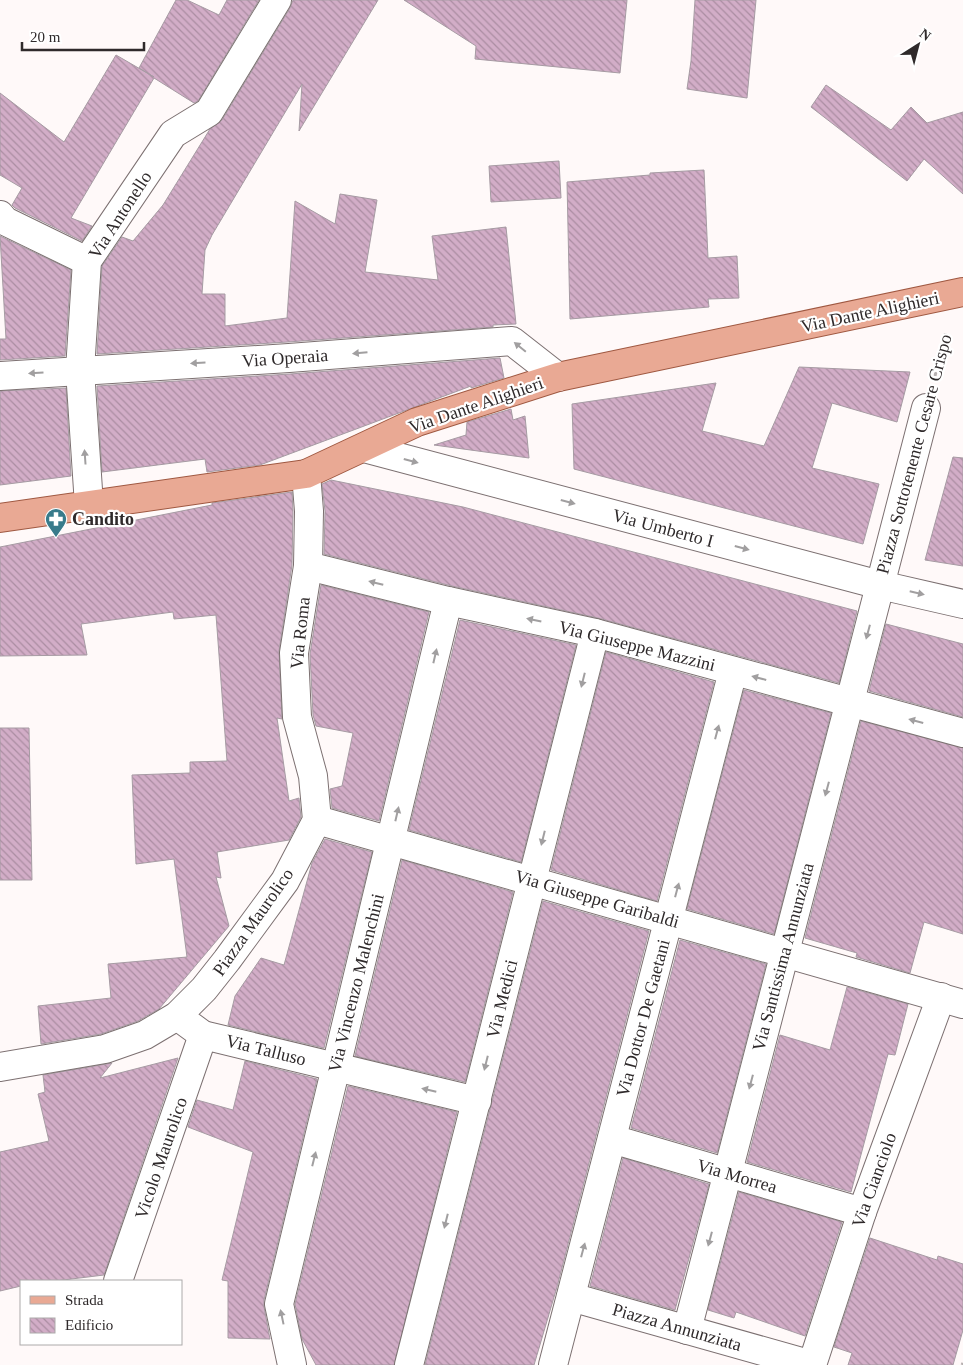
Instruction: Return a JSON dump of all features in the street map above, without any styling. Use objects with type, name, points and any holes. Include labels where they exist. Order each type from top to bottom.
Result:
[{"type":"main road","name":"Via Dante Alighieri","points":[[0,518],[306,474],[417,422],[558,377],[959,293]]},
{"type":"street","name":"Via Antonello","points":[[89,505],[80,370],[87,261],[173,134],[209,112],[277,0]]},
{"type":"street","points":[[0,215],[5,221],[87,261]]},
{"type":"street","name":"Via Operaia","points":[[0,376],[290,358],[512,341],[558,377]]},
{"type":"street","name":"Piazza Sottotenente Cesare Crispo","points":[[880,585],[926,408]]},
{"type":"street","name":"Via Umberto I","points":[[364,448],[880,585],[963,604]]},
{"type":"street","name":"Via Roma","points":[[306,474],[309,512],[308,566],[294,653],[297,717],[313,776],[317,820]]},
{"type":"street","name":"Via Giuseppe Mazzini","points":[[308,566],[448,601],[595,633],[963,733]]},
{"type":"street","name":"Via Santissima Annunziata","points":[[686,1330],[880,585]]},
{"type":"street","name":"Via Vincenzo Malenchini","points":[[292,1365],[279,1304],[448,601]]},
{"type":"street","name":"Via Medici","points":[[409,1365],[595,633]]},
{"type":"street","name":"Via Dottor De Gaetani","points":[[553,1365],[733,671]]},
{"type":"street","name":"Via Giuseppe Garibaldi","points":[[317,820],[952,1000]]},
{"type":"street","name":"Piazza Maurolico","points":[[0,1067],[105,1049],[145,1035],[177,1016],[204,989],[228,960],[285,881],[317,820]]},
{"type":"street","name":"Via Cianciolo","points":[[812,1365],[862,1212],[952,1000]]},
{"type":"street","name":"Via Talluso","points":[[177,1016],[203,1035],[477,1101]]},
{"type":"street","name":"Vicolo Maurolico","points":[[118,1280],[203,1035]]},
{"type":"street","name":"Via Morrea","points":[[612,1139],[862,1212]]},
{"type":"street","name":"Piazza Annunziata","points":[[571,1298],[812,1365]]},
{"type":"path","name":"Piazza Sottotenente Cesare Crispo","points":[[926,408],[959,293]]},
{"type":"building","points":[[176,0],[187,0],[219,15],[227,0],[259,0],[198,101],[194,103],[154,78],[71,218],[92,226],[82,241],[15,208],[12,205],[22,188],[0,175],[0,93],[64,142],[116,55],[154,77],[139,68]]},
{"type":"building","points":[[293,0],[378,0],[299,131],[302,84],[212,235],[205,250],[202,294],[225,294],[225,326],[287,318],[295,201],[335,224],[340,194],[377,200],[365,272],[438,280],[432,236],[506,227],[516,324],[288,342],[97,354],[102,266],[122,237],[133,241],[163,205],[210,129],[222,120]]},
{"type":"building","points":[[404,0],[627,0],[620,73],[475,59],[476,46]]},
{"type":"building","points":[[695,0],[756,0],[747,98],[687,89]]},
{"type":"building","points":[[826,85],[891,130],[911,107],[927,123],[963,112],[963,194],[924,159],[907,181],[811,107]]},
{"type":"building","points":[[559,161],[561,198],[491,202],[489,166]]},
{"type":"building","points":[[704,170],[708,258],[737,256],[739,298],[708,299],[709,307],[570,319],[567,182],[650,175],[650,173]]},
{"type":"building","points":[[0,236],[71,270],[65,356],[0,360],[0,339],[6,339]]},
{"type":"building","points":[[500,358],[504,378],[471,388],[471,386],[260,465],[207,472],[205,459],[102,472],[97,386]]},
{"type":"building","points":[[799,367],[910,372],[897,422],[832,403],[812,468],[879,484],[863,544],[574,469],[572,404],[716,383],[702,431],[764,446]]},
{"type":"building","points":[[66,388],[71,476],[0,485],[0,391]]},
{"type":"building","points":[[511,409],[513,420],[525,416],[529,458],[434,445],[466,435],[467,422]]},
{"type":"building","points":[[953,457],[963,458],[963,566],[925,560]]},
{"type":"building","points":[[331,480],[463,507],[857,611],[839,683],[598,618],[452,586],[324,554],[325,511],[322,484]]},
{"type":"building","points":[[292,492],[292,565],[279,651],[282,719],[277,718],[289,801],[299,798],[301,817],[289,840],[217,852],[221,878],[216,877],[229,926],[159,1009],[138,1021],[101,1034],[41,1044],[38,1006],[111,998],[108,964],[187,957],[174,859],[136,864],[132,775],[190,773],[190,762],[227,761],[216,615],[174,619],[173,612],[81,624],[87,655],[0,656],[0,547],[212,505],[212,503]]},
{"type":"building","points":[[321,585],[429,612],[379,821],[332,808],[330,789],[342,786],[353,733],[316,726],[313,715],[310,654]]},
{"type":"building","points":[[460,620],[576,645],[521,862],[409,830]]},
{"type":"building","points":[[886,624],[963,644],[963,717],[869,691]]},
{"type":"building","points":[[606,652],[714,682],[657,901],[551,870]]},
{"type":"building","points":[[744,690],[831,713],[774,934],[687,909]]},
{"type":"building","points":[[861,721],[963,748],[963,934],[924,922],[910,973],[856,957],[857,953],[805,938]]},
{"type":"building","points":[[0,728],[29,728],[32,880],[0,880]]},
{"type":"building","points":[[325,839],[372,852],[324,1048],[228,1025],[235,996],[261,958],[284,965],[312,863]]},
{"type":"building","points":[[402,860],[513,892],[465,1082],[355,1056]]},
{"type":"building","points":[[543,901],[649,931],[557,1287],[534,1365],[425,1365]]},
{"type":"building","points":[[680,940],[766,964],[717,1153],[631,1128]]},
{"type":"building","points":[[847,987],[908,1004],[895,1055],[888,1054],[851,1192],[747,1162],[780,1035],[830,1050]]},
{"type":"building","points":[[178,1058],[104,1275],[63,1280],[20,1280],[20,1286],[0,1291],[0,1152],[49,1141],[38,1094],[45,1092],[43,1075],[112,1063],[100,1078]]},
{"type":"building","points":[[245,1061],[317,1079],[264,1300],[270,1339],[228,1338],[228,1281],[222,1280],[253,1152],[188,1127],[197,1100],[233,1110]]},
{"type":"building","points":[[348,1086],[457,1112],[394,1365],[316,1365],[302,1339],[295,1304]]},
{"type":"building","points":[[623,1158],[709,1184],[675,1310],[590,1286]]},
{"type":"building","points":[[739,1192],[842,1222],[805,1336],[736,1312],[734,1318],[708,1310]]},
{"type":"building","points":[[870,1238],[937,1260],[938,1256],[963,1264],[963,1330],[953,1365],[848,1365],[852,1353],[834,1347]]},
{"type":"place","name":"Candito","points":[[56,538]]}]
